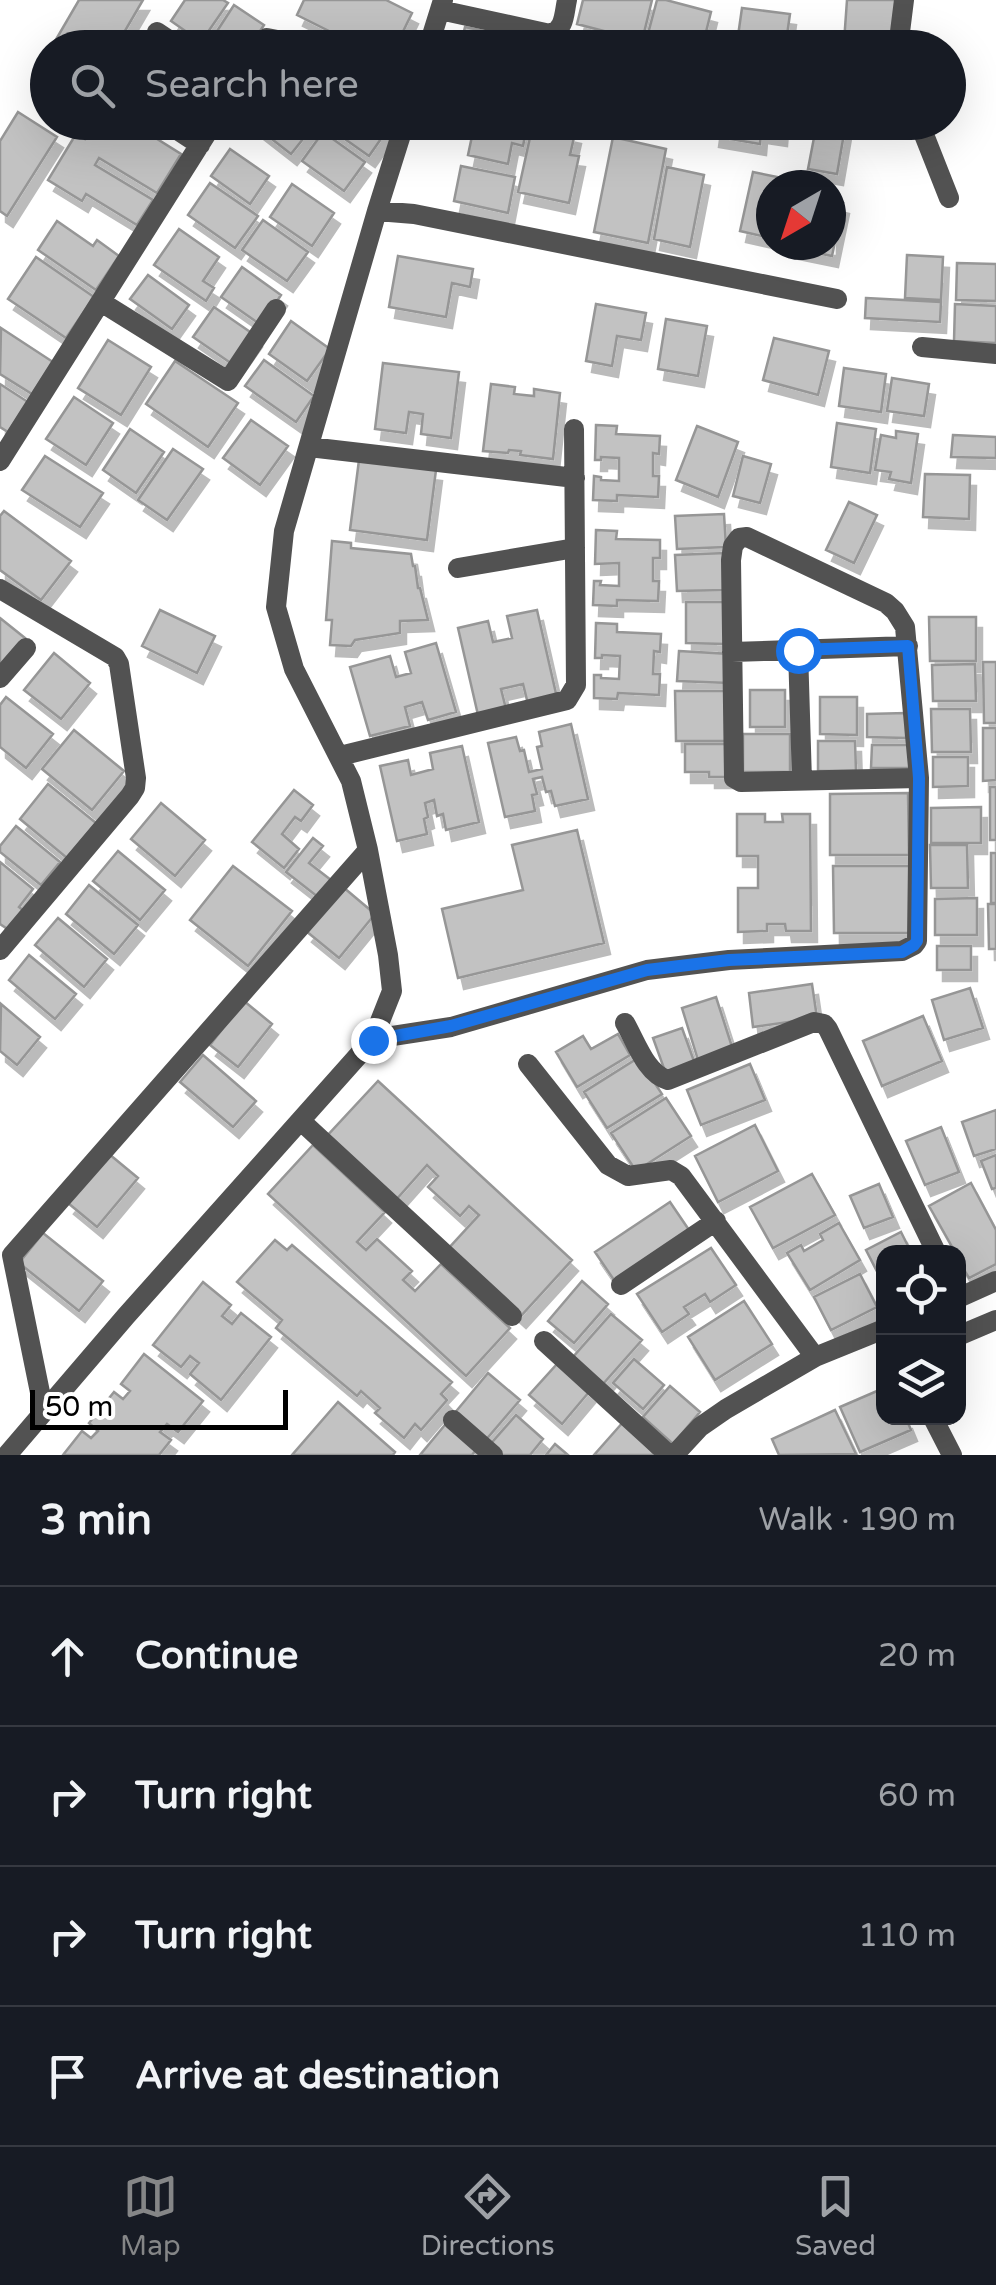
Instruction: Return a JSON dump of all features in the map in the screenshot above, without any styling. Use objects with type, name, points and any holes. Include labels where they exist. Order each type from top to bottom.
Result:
[{"type":"street","points":[[558,30],[567,0]]},
{"type":"street","points":[[900,30],[904,0]]},
{"type":"street","points":[[433,30],[440,3],[536,30]]},
{"type":"street","points":[[191,140],[200,146]]},
{"type":"street","points":[[0,461],[204,140]]},
{"type":"street","points":[[7,1455],[373,1040],[392,990],[368,850],[351,780],[294,669],[276,607],[284,531],[399,140]]},
{"type":"street","points":[[926,140],[949,198]]},
{"type":"street","points":[[377,211],[414,214],[837,300]]},
{"type":"street","points":[[102,302],[228,381],[276,309]]},
{"type":"street","points":[[922,348],[996,354]]},
{"type":"street","points":[[340,756],[568,700],[576,685],[574,428]]},
{"type":"street","points":[[309,447],[575,478]]},
{"type":"street","points":[[373,1040],[451,1026],[647,970],[729,960],[902,952],[917,941],[919,778],[908,635],[901,618],[886,603],[747,536],[739,538],[733,546],[734,778],[741,782],[919,778]]},
{"type":"street","points":[[458,568],[575,548]]},
{"type":"street","points":[[0,589],[115,657],[136,778],[130,796],[0,950]]},
{"type":"street","points":[[732,652],[908,646]]},
{"type":"street","points":[[0,678],[26,648]]},
{"type":"street","points":[[798,650],[802,781]]},
{"type":"street","points":[[44,1412],[12,1255],[368,850]]},
{"type":"street","points":[[625,1023],[653,1073],[663,1080],[814,1022],[824,1024],[933,1245]]},
{"type":"street","points":[[528,1064],[608,1165],[628,1176],[671,1170],[681,1176],[814,1357]]},
{"type":"street","points":[[301,1121],[512,1316]]},
{"type":"street","points":[[621,1285],[716,1221]]},
{"type":"street","points":[[966,1294],[996,1281]]},
{"type":"street","points":[[960,1335],[996,1320]]},
{"type":"street","points":[[544,1341],[672,1455],[726,1409],[814,1357],[876,1332]]},
{"type":"street","points":[[452,1420],[493,1455]]},
{"type":"street","points":[[937,1425],[952,1455]]},
{"type":"building","points":[[79,0],[143,0],[126,30],[62,30]]},
{"type":"building","points":[[185,0],[228,3],[209,30],[184,30],[171,21]]},
{"type":"building","points":[[304,0],[386,0],[412,13],[404,30],[327,30],[297,15]]},
{"type":"building","points":[[583,0],[652,0],[645,30],[600,30],[577,24]]},
{"type":"building","points":[[657,0],[711,12],[706,30],[649,30]]},
{"type":"building","points":[[847,0],[898,0],[895,30],[845,30]]},
{"type":"building","points":[[234,5],[264,25],[261,30],[218,30]]},
{"type":"building","points":[[742,8],[790,14],[788,30],[739,30]]},
{"type":"building","points":[[18,112],[30,120],[30,140],[55,140],[7,216],[0,211],[0,141]]},
{"type":"building","points":[[72,140],[159,140],[181,154],[157,193],[99,158],[95,165],[153,200],[137,225],[86,194],[82,201],[48,180]]},
{"type":"building","points":[[273,140],[302,140],[291,154]]},
{"type":"building","points":[[317,140],[334,140],[365,162],[344,191],[302,161]]},
{"type":"building","points":[[346,140],[380,140],[369,156]]},
{"type":"building","points":[[471,140],[524,140],[523,146],[512,143],[508,164],[468,155]]},
{"type":"building","points":[[529,140],[573,140],[570,155],[579,156],[569,203],[518,192]]},
{"type":"building","points":[[612,140],[666,149],[648,243],[594,232]]},
{"type":"building","points":[[814,140],[843,140],[838,170],[808,169]]},
{"type":"building","points":[[230,149],[269,176],[250,204],[211,176]]},
{"type":"building","points":[[461,166],[515,177],[508,213],[454,201]]},
{"type":"building","points":[[667,167],[704,175],[690,247],[654,239]]},
{"type":"building","points":[[753,172],[756,173],[756,235],[740,231]]},
{"type":"building","points":[[210,183],[258,216],[235,248],[188,215]]},
{"type":"building","points":[[292,184],[334,213],[312,246],[270,217]]},
{"type":"building","points":[[263,220],[308,252],[287,281],[242,250]]},
{"type":"building","points":[[57,221],[93,246],[97,240],[119,256],[96,290],[38,250]]},
{"type":"building","points":[[179,229],[219,257],[203,281],[214,288],[206,301],[154,265]]},
{"type":"building","points":[[907,255],[943,257],[941,300],[905,298]]},
{"type":"building","points":[[398,256],[473,269],[470,287],[452,283],[446,317],[389,307]]},
{"type":"building","points":[[36,257],[94,297],[66,338],[8,299]]},
{"type":"building","points":[[957,263],[996,264],[996,301],[956,300]]},
{"type":"building","points":[[242,267],[281,295],[261,325],[221,297]]},
{"type":"building","points":[[148,275],[189,305],[172,329],[130,299]]},
{"type":"building","points":[[866,298],[941,302],[940,322],[865,318]]},
{"type":"building","points":[[596,304],[646,313],[641,340],[617,336],[612,366],[586,361]]},
{"type":"building","points":[[955,304],[996,306],[996,343],[954,341]]},
{"type":"building","points":[[214,307],[256,336],[235,366],[193,337]]},
{"type":"building","points":[[666,319],[707,326],[698,376],[658,369]]},
{"type":"building","points":[[291,321],[330,349],[307,381],[269,354]]},
{"type":"building","points":[[1,328],[53,362],[32,394],[0,374]]},
{"type":"building","points":[[774,338],[829,351],[818,395],[763,380]]},
{"type":"building","points":[[108,340],[151,367],[121,415],[78,388]]},
{"type":"building","points":[[264,360],[314,396],[296,422],[245,386]]},
{"type":"building","points":[[175,361],[238,403],[208,447],[146,404]]},
{"type":"building","points":[[383,363],[459,372],[451,438],[421,434],[423,414],[409,412],[406,433],[375,429]]},
{"type":"building","points":[[844,368],[886,374],[881,412],[839,406]]},
{"type":"building","points":[[892,378],[929,384],[924,416],[887,411]]},
{"type":"building","points":[[0,384],[28,402],[8,432],[0,427]]},
{"type":"building","points":[[491,384],[515,387],[514,394],[534,396],[534,389],[560,393],[553,459],[520,455],[521,451],[483,451]]},
{"type":"building","points":[[74,397],[113,423],[86,465],[46,439]]},
{"type":"building","points":[[251,420],[288,446],[260,485],[223,458]]},
{"type":"building","points":[[837,423],[876,429],[870,473],[831,467]]},
{"type":"building","points":[[596,425],[617,426],[616,434],[660,436],[659,454],[653,453],[653,476],[659,476],[658,497],[617,495],[617,501],[593,500],[594,476],[619,481],[619,458],[595,460]]},
{"type":"building","points":[[697,426],[738,442],[718,497],[676,480]]},
{"type":"building","points":[[130,429],[164,452],[136,493],[103,470]]},
{"type":"building","points":[[896,431],[918,434],[911,483],[889,479],[891,472],[875,470],[881,435],[896,438]]},
{"type":"building","points":[[953,435],[996,437],[996,458],[951,457]]},
{"type":"building","points":[[173,449],[203,469],[167,520],[138,500]]},
{"type":"building","points":[[45,456],[103,493],[80,527],[22,490]]},
{"type":"building","points":[[743,456],[771,464],[760,503],[733,496]]},
{"type":"building","points":[[359,460],[436,470],[427,540],[350,530]]},
{"type":"building","points":[[925,474],[970,475],[969,519],[923,517]]},
{"type":"building","points":[[849,502],[877,515],[854,563],[826,550]]},
{"type":"building","points":[[4,511],[71,561],[41,600],[0,570],[0,516]]},
{"type":"building","points":[[724,514],[726,547],[677,549],[675,516]]},
{"type":"building","points":[[596,530],[617,531],[616,539],[660,540],[660,558],[653,558],[653,581],[659,581],[658,601],[617,600],[617,606],[593,605],[594,581],[619,586],[619,563],[595,564]]},
{"type":"building","points":[[332,541],[351,543],[351,548],[411,554],[428,620],[400,621],[400,633],[355,640],[351,646],[330,645],[332,620],[326,620]]},
{"type":"building","points":[[725,553],[726,590],[677,591],[675,555]]},
{"type":"building","points":[[686,602],[725,602],[725,644],[686,643]]},
{"type":"building","points":[[160,610],[215,636],[197,673],[142,646]]},
{"type":"building","points":[[537,610],[557,698],[528,704],[523,684],[501,689],[506,709],[478,715],[458,628],[488,621],[493,642],[512,638],[507,616]]},
{"type":"building","points":[[929,617],[976,617],[976,661],[930,661]]},
{"type":"building","points":[[0,618],[25,638],[0,671]]},
{"type":"building","points":[[596,623],[617,624],[617,632],[661,634],[660,652],[654,651],[653,674],[660,674],[659,695],[618,693],[617,699],[594,698],[594,675],[619,679],[620,656],[595,658]]},
{"type":"building","points":[[436,643],[456,712],[428,720],[422,702],[405,707],[410,726],[370,736],[350,667],[390,656],[396,677],[411,673],[405,652]]},
{"type":"building","points":[[679,651],[730,654],[729,683],[677,681]]},
{"type":"building","points":[[54,653],[90,683],[61,719],[24,690]]},
{"type":"building","points":[[983,662],[996,662],[996,723],[984,723]]},
{"type":"building","points":[[975,664],[976,701],[933,701],[932,665]]},
{"type":"building","points":[[750,690],[785,690],[785,727],[750,727]]},
{"type":"building","points":[[675,691],[729,691],[729,741],[676,741]]},
{"type":"building","points":[[6,697],[53,734],[26,768],[0,747],[0,705]]},
{"type":"building","points":[[820,697],[857,697],[857,735],[820,734]]},
{"type":"building","points":[[931,709],[970,709],[971,752],[932,752]]},
{"type":"building","points":[[906,713],[906,738],[867,737],[867,714]]},
{"type":"building","points":[[571,724],[588,799],[555,806],[542,777],[533,779],[537,794],[532,795],[535,811],[505,817],[488,743],[516,737],[529,772],[542,769],[537,747],[542,746],[539,732]]},
{"type":"building","points":[[983,728],[996,728],[996,780],[983,781]]},
{"type":"building","points":[[74,730],[124,771],[92,810],[42,769]]},
{"type":"building","points":[[743,734],[790,734],[790,772],[743,772]]},
{"type":"building","points":[[818,741],[855,741],[856,771],[818,771]]},
{"type":"building","points":[[685,744],[727,744],[728,777],[685,772]]},
{"type":"building","points":[[872,745],[910,745],[910,768],[871,768]]},
{"type":"building","points":[[462,746],[479,822],[446,830],[443,814],[437,816],[434,800],[425,803],[427,834],[397,841],[380,766],[408,760],[411,775],[433,769],[430,753]]},
{"type":"building","points":[[933,757],[968,757],[968,786],[933,787]]},
{"type":"building","points":[[48,784],[96,823],[67,858],[20,819]]},
{"type":"building","points":[[990,787],[996,787],[996,840],[990,840]]},
{"type":"building","points":[[294,790],[313,805],[301,821],[295,817],[282,834],[299,849],[284,868],[252,842]]},
{"type":"building","points":[[908,793],[909,855],[830,855],[830,794]]},
{"type":"building","points":[[161,803],[205,840],[175,876],[131,839]]},
{"type":"building","points":[[981,807],[981,843],[931,843],[931,808]]},
{"type":"building","points":[[737,814],[765,814],[765,822],[783,822],[782,814],[810,814],[811,931],[786,931],[785,924],[767,924],[767,931],[738,932],[738,888],[758,888],[758,856],[737,856]]},
{"type":"building","points":[[16,826],[60,862],[41,885],[0,852],[0,846]]},
{"type":"building","points":[[577,830],[604,943],[458,978],[442,909],[523,890],[512,845]]},
{"type":"building","points":[[313,838],[323,846],[309,863],[331,880],[318,897],[286,872]]},
{"type":"building","points":[[930,845],[967,845],[968,888],[931,888]]},
{"type":"building","points":[[118,851],[165,890],[140,920],[93,881]]},
{"type":"building","points":[[991,853],[996,853],[996,903],[991,903]]},
{"type":"building","points":[[0,862],[33,889],[19,907],[24,911],[9,930],[0,924]]},
{"type":"building","points":[[233,866],[292,911],[248,966],[190,920]]},
{"type":"building","points":[[833,866],[911,866],[911,933],[834,933]]},
{"type":"building","points":[[89,885],[138,925],[114,954],[66,914]]},
{"type":"building","points":[[343,887],[375,914],[339,958],[306,931]]},
{"type":"building","points":[[977,898],[977,935],[935,935],[935,899]]},
{"type":"building","points":[[988,904],[996,904],[996,949],[989,949]]},
{"type":"building","points":[[58,918],[107,959],[84,987],[35,945]]},
{"type":"building","points":[[937,946],[971,946],[971,970],[937,970]]},
{"type":"building","points":[[29,955],[76,994],[55,1019],[9,980]]},
{"type":"building","points":[[812,984],[817,1018],[753,1027],[749,993]]},
{"type":"building","points":[[970,988],[983,1028],[944,1040],[932,1000]]},
{"type":"building","points":[[716,997],[733,1050],[698,1060],[682,1008]]},
{"type":"building","points":[[244,1001],[272,1024],[238,1067],[210,1045]]},
{"type":"building","points":[[1,1004],[40,1037],[17,1065],[0,1051]]},
{"type":"building","points":[[923,1016],[942,1061],[882,1086],[863,1041]]},
{"type":"building","points":[[682,1028],[695,1064],[666,1074],[653,1038]]},
{"type":"building","points":[[618,1034],[630,1055],[577,1087],[556,1052],[583,1036],[591,1049]]},
{"type":"building","points":[[203,1055],[256,1101],[233,1127],[180,1082]]},
{"type":"building","points":[[638,1058],[662,1094],[607,1128],[584,1092]]},
{"type":"building","points":[[750,1064],[765,1100],[701,1125],[687,1090]]},
{"type":"building","points":[[378,1081],[572,1260],[520,1317],[447,1250],[479,1215],[469,1206],[460,1216],[428,1187],[438,1176],[427,1165],[395,1201],[326,1137]]},
{"type":"building","points":[[666,1098],[691,1136],[636,1171],[611,1133]]},
{"type":"building","points":[[996,1110],[996,1149],[974,1156],[962,1122]]},
{"type":"building","points":[[755,1125],[778,1171],[718,1202],[695,1156]]},
{"type":"building","points":[[941,1127],[959,1172],[925,1185],[906,1141]]},
{"type":"building","points":[[313,1145],[385,1212],[357,1242],[366,1250],[377,1239],[412,1271],[403,1280],[415,1291],[441,1264],[510,1328],[466,1376],[268,1194]]},
{"type":"building","points":[[109,1154],[138,1178],[97,1227],[68,1203]]},
{"type":"building","points":[[996,1155],[996,1188],[992,1189],[981,1161]]},
{"type":"building","points":[[812,1174],[835,1215],[773,1248],[750,1207]]},
{"type":"building","points":[[971,1183],[996,1230],[996,1264],[969,1278],[966,1245],[951,1245],[929,1206]]},
{"type":"building","points":[[879,1184],[893,1217],[864,1228],[850,1196]]},
{"type":"building","points":[[670,1202],[689,1230],[614,1280],[595,1252]]},
{"type":"building","points":[[839,1223],[860,1260],[810,1290],[787,1253],[801,1245],[804,1251],[823,1240],[820,1234]]},
{"type":"building","points":[[901,1232],[908,1245],[876,1245],[876,1269],[866,1250]]},
{"type":"building","points":[[43,1233],[103,1281],[79,1311],[19,1263]]},
{"type":"building","points":[[275,1240],[287,1250],[292,1245],[452,1382],[441,1394],[447,1400],[421,1430],[415,1424],[404,1438],[375,1413],[380,1408],[361,1391],[357,1396],[276,1328],[282,1320],[237,1282]]},
{"type":"building","points":[[711,1248],[736,1285],[710,1302],[705,1294],[684,1307],[689,1314],[662,1332],[637,1294]]},
{"type":"building","points":[[860,1274],[876,1308],[831,1330],[814,1297]]},
{"type":"building","points":[[582,1281],[608,1304],[574,1343],[548,1321]]},
{"type":"building","points":[[203,1282],[231,1305],[222,1316],[232,1324],[241,1313],[271,1337],[221,1400],[190,1374],[199,1363],[190,1356],[181,1367],[153,1345]]},
{"type":"building","points":[[744,1301],[772,1344],[715,1380],[688,1337]]},
{"type":"building","points":[[611,1314],[642,1340],[603,1384],[573,1357]]},
{"type":"building","points":[[144,1354],[203,1401],[178,1432],[167,1424],[160,1432],[171,1440],[159,1455],[63,1455],[82,1431],[91,1438],[98,1431],[89,1423],[114,1392],[123,1399],[130,1391],[121,1384]]},
{"type":"building","points":[[634,1359],[664,1385],[643,1409],[613,1383]]},
{"type":"building","points":[[557,1364],[589,1392],[562,1424],[529,1395]]},
{"type":"building","points":[[488,1373],[520,1400],[484,1442],[453,1415]]},
{"type":"building","points":[[670,1386],[700,1412],[673,1444],[643,1417]]},
{"type":"building","points":[[876,1391],[876,1425],[909,1425],[911,1430],[860,1452],[840,1407]]},
{"type":"building","points":[[338,1402],[395,1452],[393,1455],[292,1455]]},
{"type":"building","points":[[835,1410],[856,1454],[779,1455],[772,1439]]},
{"type":"building","points":[[516,1415],[543,1439],[530,1455],[495,1455],[487,1448]]},
{"type":"building","points":[[449,1420],[479,1446],[472,1455],[420,1455]]},
{"type":"building","points":[[624,1421],[655,1455],[594,1455]]},
{"type":"building","points":[[555,1444],[568,1455],[546,1455]]},
{"type":"route","points":[[373,1040],[451,1026],[647,970],[729,960],[902,952],[914,945],[919,778],[908,646],[798,650]]}]
